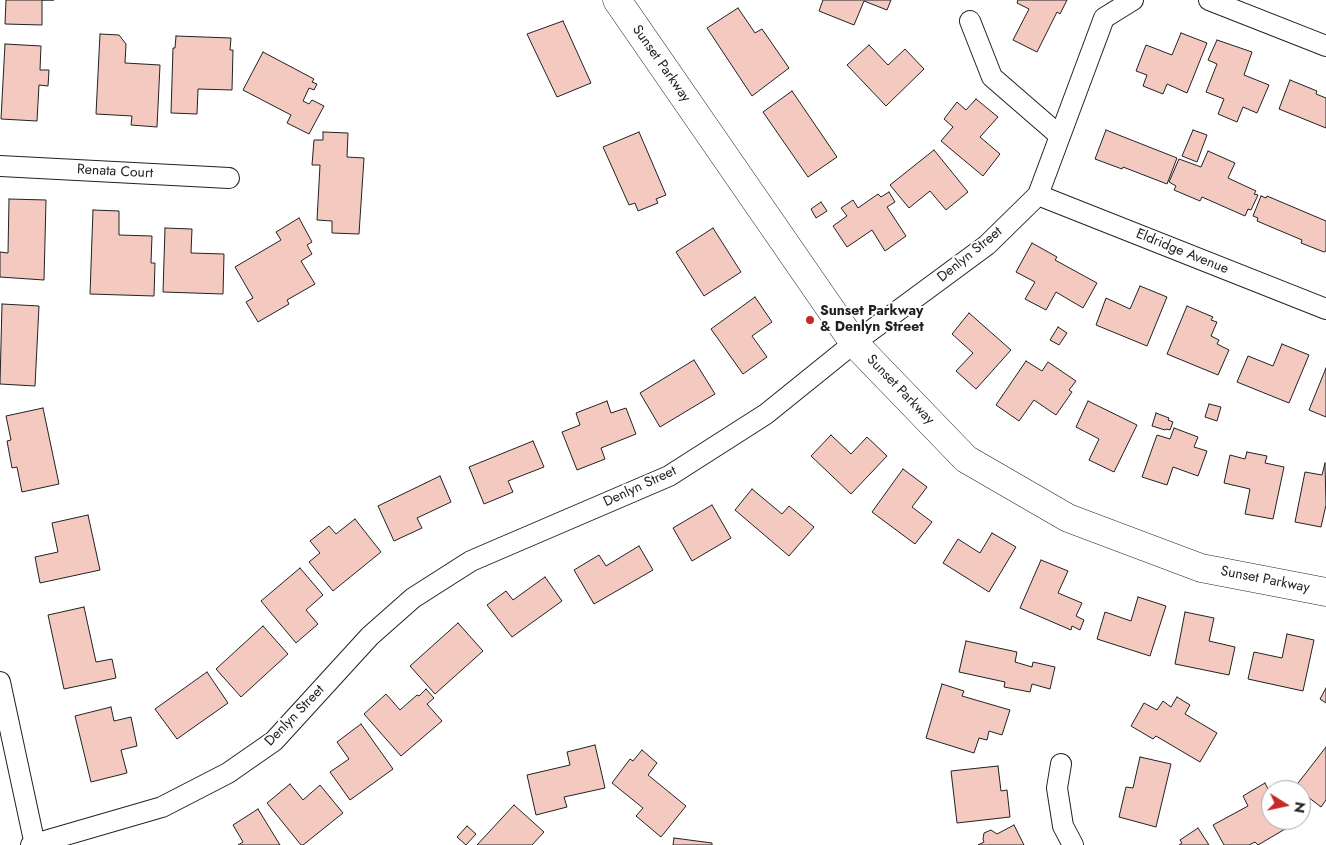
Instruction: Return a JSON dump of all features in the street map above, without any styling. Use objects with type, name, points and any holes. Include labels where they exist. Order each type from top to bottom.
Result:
[{"type":"main road","name":"Sunset Parkway","points":[[617,0],[854,343],[966,459],[1068,518],[1201,568],[1326,592]]},
{"type":"street","name":"Denlyn Street","points":[[34,845],[162,806],[228,773],[274,740],[370,636],[414,598],[471,561],[669,476],[766,414],[854,343],[987,245],[1038,195],[1104,18],[1133,0]]},
{"type":"street","points":[[1208,0],[1326,46]]},
{"type":"street","points":[[970,21],[992,77],[1060,136]]},
{"type":"street","name":"Renata Court","points":[[0,166],[230,178]]},
{"type":"street","name":"Eldridge Avenue","points":[[1038,195],[1326,309]]},
{"type":"street","points":[[0,682],[34,845]]},
{"type":"street","points":[[1061,764],[1057,788],[1063,826],[1073,845]]},
{"type":"building","points":[[6,0],[42,0],[42,25],[5,24]]},
{"type":"building","points":[[823,0],[891,0],[887,10],[864,1],[854,25],[819,11]]},
{"type":"building","points":[[1018,0],[1067,0],[1060,14],[1057,12],[1037,52],[1013,40],[1029,9],[1017,3]]},
{"type":"building","points":[[738,8],[755,33],[762,29],[789,68],[752,96],[707,28]]},
{"type":"building","points":[[563,21],[591,83],[557,97],[527,34]]},
{"type":"building","points":[[1181,33],[1207,43],[1187,93],[1167,84],[1163,94],[1143,86],[1147,75],[1136,71],[1146,45],[1172,55]]},
{"type":"building","points":[[100,34],[119,35],[126,44],[125,63],[160,65],[157,127],[131,125],[132,116],[96,114]]},
{"type":"building","points":[[176,36],[231,38],[230,50],[233,50],[232,90],[198,89],[197,114],[171,113],[173,48],[175,48]]},
{"type":"building","points":[[1217,40],[1252,52],[1244,75],[1269,85],[1257,113],[1243,107],[1237,122],[1218,114],[1224,99],[1206,92],[1217,64],[1208,60]]},
{"type":"building","points":[[5,44],[41,46],[40,70],[49,70],[48,86],[39,85],[37,121],[1,119]]},
{"type":"building","points":[[869,45],[888,65],[905,49],[924,69],[886,106],[847,65]]},
{"type":"building","points":[[263,52],[314,79],[312,82],[317,84],[314,90],[309,88],[303,101],[309,104],[312,100],[324,106],[309,134],[287,123],[291,115],[243,90]]},
{"type":"building","points":[[1290,80],[1317,91],[1316,94],[1326,98],[1326,128],[1279,109]]},
{"type":"building","points":[[792,91],[837,157],[808,177],[763,112]]},
{"type":"building","points":[[976,99],[998,117],[980,137],[1000,154],[983,176],[941,141],[953,127],[944,119],[957,102],[966,110]]},
{"type":"building","points":[[1106,130],[1177,158],[1167,184],[1123,167],[1122,169],[1095,159]]},
{"type":"building","points":[[1193,130],[1207,135],[1197,162],[1182,156]]},
{"type":"building","points":[[323,132],[348,133],[347,157],[364,158],[359,234],[332,233],[332,221],[317,220],[320,165],[312,165],[314,140],[323,140]]},
{"type":"building","points":[[639,132],[666,195],[656,199],[658,203],[638,211],[635,203],[629,205],[603,147]]},
{"type":"building","points":[[934,150],[968,192],[946,210],[930,191],[909,208],[890,185]]},
{"type":"building","points":[[1208,151],[1235,163],[1228,178],[1256,191],[1254,194],[1258,195],[1251,210],[1248,209],[1245,216],[1202,197],[1200,201],[1174,190],[1176,186],[1169,182],[1179,159],[1201,167]]},
{"type":"building","points":[[889,192],[895,202],[887,207],[906,236],[885,251],[872,230],[847,247],[833,226],[847,216],[841,208],[853,200],[858,208],[878,194],[881,197]]},
{"type":"building","points":[[1261,196],[1266,198],[1267,196],[1326,221],[1326,251],[1324,252],[1301,243],[1302,240],[1257,221],[1258,218],[1253,216]]},
{"type":"building","points":[[9,199],[46,200],[44,280],[0,277],[0,252],[8,253]]},
{"type":"building","points":[[821,202],[827,211],[816,218],[811,209]]},
{"type":"building","points":[[93,210],[119,211],[119,235],[152,236],[151,263],[155,263],[154,296],[90,294]]},
{"type":"building","points":[[299,218],[312,242],[307,245],[312,254],[301,261],[315,284],[287,300],[289,304],[258,322],[246,302],[253,298],[235,267],[281,240],[276,232]]},
{"type":"building","points":[[165,228],[192,229],[191,253],[224,254],[223,294],[163,292]]},
{"type":"building","points":[[713,228],[741,272],[704,296],[676,252]]},
{"type":"building","points":[[1032,243],[1057,257],[1055,260],[1097,283],[1083,308],[1056,292],[1046,310],[1025,299],[1035,282],[1016,272]]},
{"type":"building","points":[[1140,286],[1167,297],[1147,346],[1096,325],[1106,298],[1130,309]]},
{"type":"building","points":[[755,297],[772,322],[752,336],[767,357],[743,374],[711,329]]},
{"type":"building","points":[[2,304],[39,306],[35,386],[0,384]]},
{"type":"building","points":[[1187,306],[1213,317],[1211,320],[1217,322],[1211,336],[1219,340],[1217,344],[1229,350],[1218,375],[1167,354]]},
{"type":"building","points":[[969,313],[1011,350],[976,389],[956,371],[973,353],[952,334]]},
{"type":"building","points":[[1058,327],[1067,333],[1059,345],[1050,340]]},
{"type":"building","points":[[1282,344],[1309,355],[1289,403],[1237,382],[1248,356],[1273,366]]},
{"type":"building","points":[[694,360],[715,394],[660,427],[640,393]]},
{"type":"building","points":[[1026,361],[1042,371],[1048,362],[1076,381],[1069,390],[1072,392],[1056,415],[1034,400],[1019,421],[996,405]]},
{"type":"building","points":[[1326,368],[1326,417],[1309,410]]},
{"type":"building","points":[[607,401],[611,413],[626,408],[636,434],[601,448],[605,459],[577,470],[562,432],[580,425],[576,413]]},
{"type":"building","points":[[1088,401],[1137,425],[1114,472],[1089,460],[1099,439],[1076,427]]},
{"type":"building","points":[[1209,404],[1221,407],[1217,421],[1205,417]]},
{"type":"building","points":[[43,408],[59,484],[22,492],[17,467],[12,468],[7,441],[11,440],[6,416]]},
{"type":"building","points":[[1156,413],[1169,418],[1168,420],[1173,422],[1170,430],[1152,426]]},
{"type":"building","points":[[1174,428],[1198,437],[1194,447],[1207,451],[1198,476],[1173,467],[1167,485],[1142,477],[1157,435],[1170,439]]},
{"type":"building","points":[[831,435],[851,454],[867,437],[887,456],[851,494],[811,456]]},
{"type":"building","points":[[533,441],[544,467],[508,481],[513,492],[484,504],[469,467]]},
{"type":"building","points":[[1247,452],[1267,456],[1265,463],[1284,467],[1273,519],[1245,514],[1250,489],[1224,483],[1230,455],[1245,459]]},
{"type":"building","points":[[1325,463],[1326,505],[1321,527],[1295,522],[1305,472],[1322,475]]},
{"type":"building","points":[[903,469],[927,487],[912,507],[932,522],[915,544],[872,512]]},
{"type":"building","points":[[440,476],[451,502],[417,518],[422,528],[394,541],[378,506]]},
{"type":"building","points":[[752,489],[782,514],[789,506],[814,527],[789,556],[735,510]]},
{"type":"building","points":[[712,505],[731,538],[692,561],[673,528]]},
{"type":"building","points":[[88,515],[100,570],[40,583],[35,557],[58,552],[52,523]]},
{"type":"building","points":[[355,519],[381,552],[333,591],[309,562],[320,553],[310,541],[329,526],[336,534]]},
{"type":"building","points":[[992,533],[1016,547],[989,592],[943,563],[958,539],[980,553]]},
{"type":"building","points":[[639,546],[653,570],[594,604],[574,570],[599,555],[606,566]]},
{"type":"building","points":[[1041,560],[1068,571],[1058,593],[1082,603],[1076,616],[1084,620],[1080,630],[1072,626],[1071,630],[1020,608]]},
{"type":"building","points":[[300,568],[323,595],[306,610],[318,624],[296,643],[261,601]]},
{"type":"building","points":[[545,577],[562,601],[512,637],[487,605],[506,591],[513,600]]},
{"type":"building","points":[[1138,597],[1166,606],[1150,656],[1097,639],[1105,612],[1131,621]]},
{"type":"building","points":[[84,607],[96,662],[112,659],[116,678],[64,689],[48,615]]},
{"type":"building","points":[[1185,612],[1214,618],[1209,641],[1235,647],[1229,675],[1175,664]]},
{"type":"building","points":[[458,623],[483,651],[435,694],[410,666]]},
{"type":"building","points":[[263,626],[288,654],[241,697],[216,669]]},
{"type":"building","points":[[1287,634],[1314,640],[1303,691],[1248,679],[1254,652],[1282,658]]},
{"type":"building","points":[[966,641],[1017,652],[1015,662],[1032,667],[1033,662],[1055,667],[1050,689],[1032,684],[1030,692],[1004,687],[1005,682],[959,672]]},
{"type":"building","points":[[207,672],[228,703],[177,739],[155,709]]},
{"type":"building","points":[[942,684],[964,691],[962,696],[1010,710],[1002,735],[989,731],[987,740],[979,738],[974,753],[926,738]]},
{"type":"building","points":[[1326,688],[1326,703],[1320,699]]},
{"type":"building","points":[[426,689],[434,698],[427,704],[442,721],[401,756],[364,714],[386,694],[400,710]]},
{"type":"building","points":[[1177,697],[1190,705],[1185,714],[1217,733],[1200,762],[1156,736],[1153,739],[1131,726],[1144,703],[1157,710],[1163,701],[1171,707]]},
{"type":"building","points":[[111,707],[114,721],[131,717],[137,746],[121,750],[127,773],[91,782],[75,716]]},
{"type":"building","points":[[361,724],[393,769],[350,800],[330,772],[349,759],[337,742]]},
{"type":"building","points":[[595,745],[605,788],[564,797],[567,807],[536,815],[527,775],[570,765],[567,752]]},
{"type":"building","points":[[1326,747],[1326,800],[1321,807],[1311,799],[1311,780],[1300,780]]},
{"type":"building","points":[[642,750],[657,763],[648,775],[686,806],[661,837],[636,816],[643,808],[612,783],[630,759],[633,761]]},
{"type":"building","points":[[1140,757],[1171,764],[1156,827],[1119,817],[1126,787],[1133,788]]},
{"type":"building","points":[[998,766],[1001,791],[1007,790],[1010,817],[957,823],[951,771]]},
{"type":"building","points":[[290,784],[303,800],[320,785],[343,813],[303,845],[301,845],[267,803]]},
{"type":"building","points":[[1261,785],[1261,830],[1283,830],[1258,845],[1255,842],[1249,845],[1224,845],[1213,825],[1248,806],[1243,796]]},
{"type":"building","points":[[514,805],[544,832],[532,845],[477,845]]},
{"type":"building","points":[[258,809],[280,845],[238,845],[243,842],[233,825]]},
{"type":"building","points":[[1014,825],[1024,845],[978,845],[984,842],[984,833],[991,830],[997,834]]},
{"type":"building","points":[[467,826],[476,834],[466,845],[457,837]]},
{"type":"building","points":[[1198,828],[1209,845],[1179,845],[1182,843],[1180,840]]},
{"type":"building","points":[[674,838],[712,843],[712,845],[673,845]]},
{"type":"place","name":"Sunset Parkway & Denlyn Street","points":[[810,320]]}]
